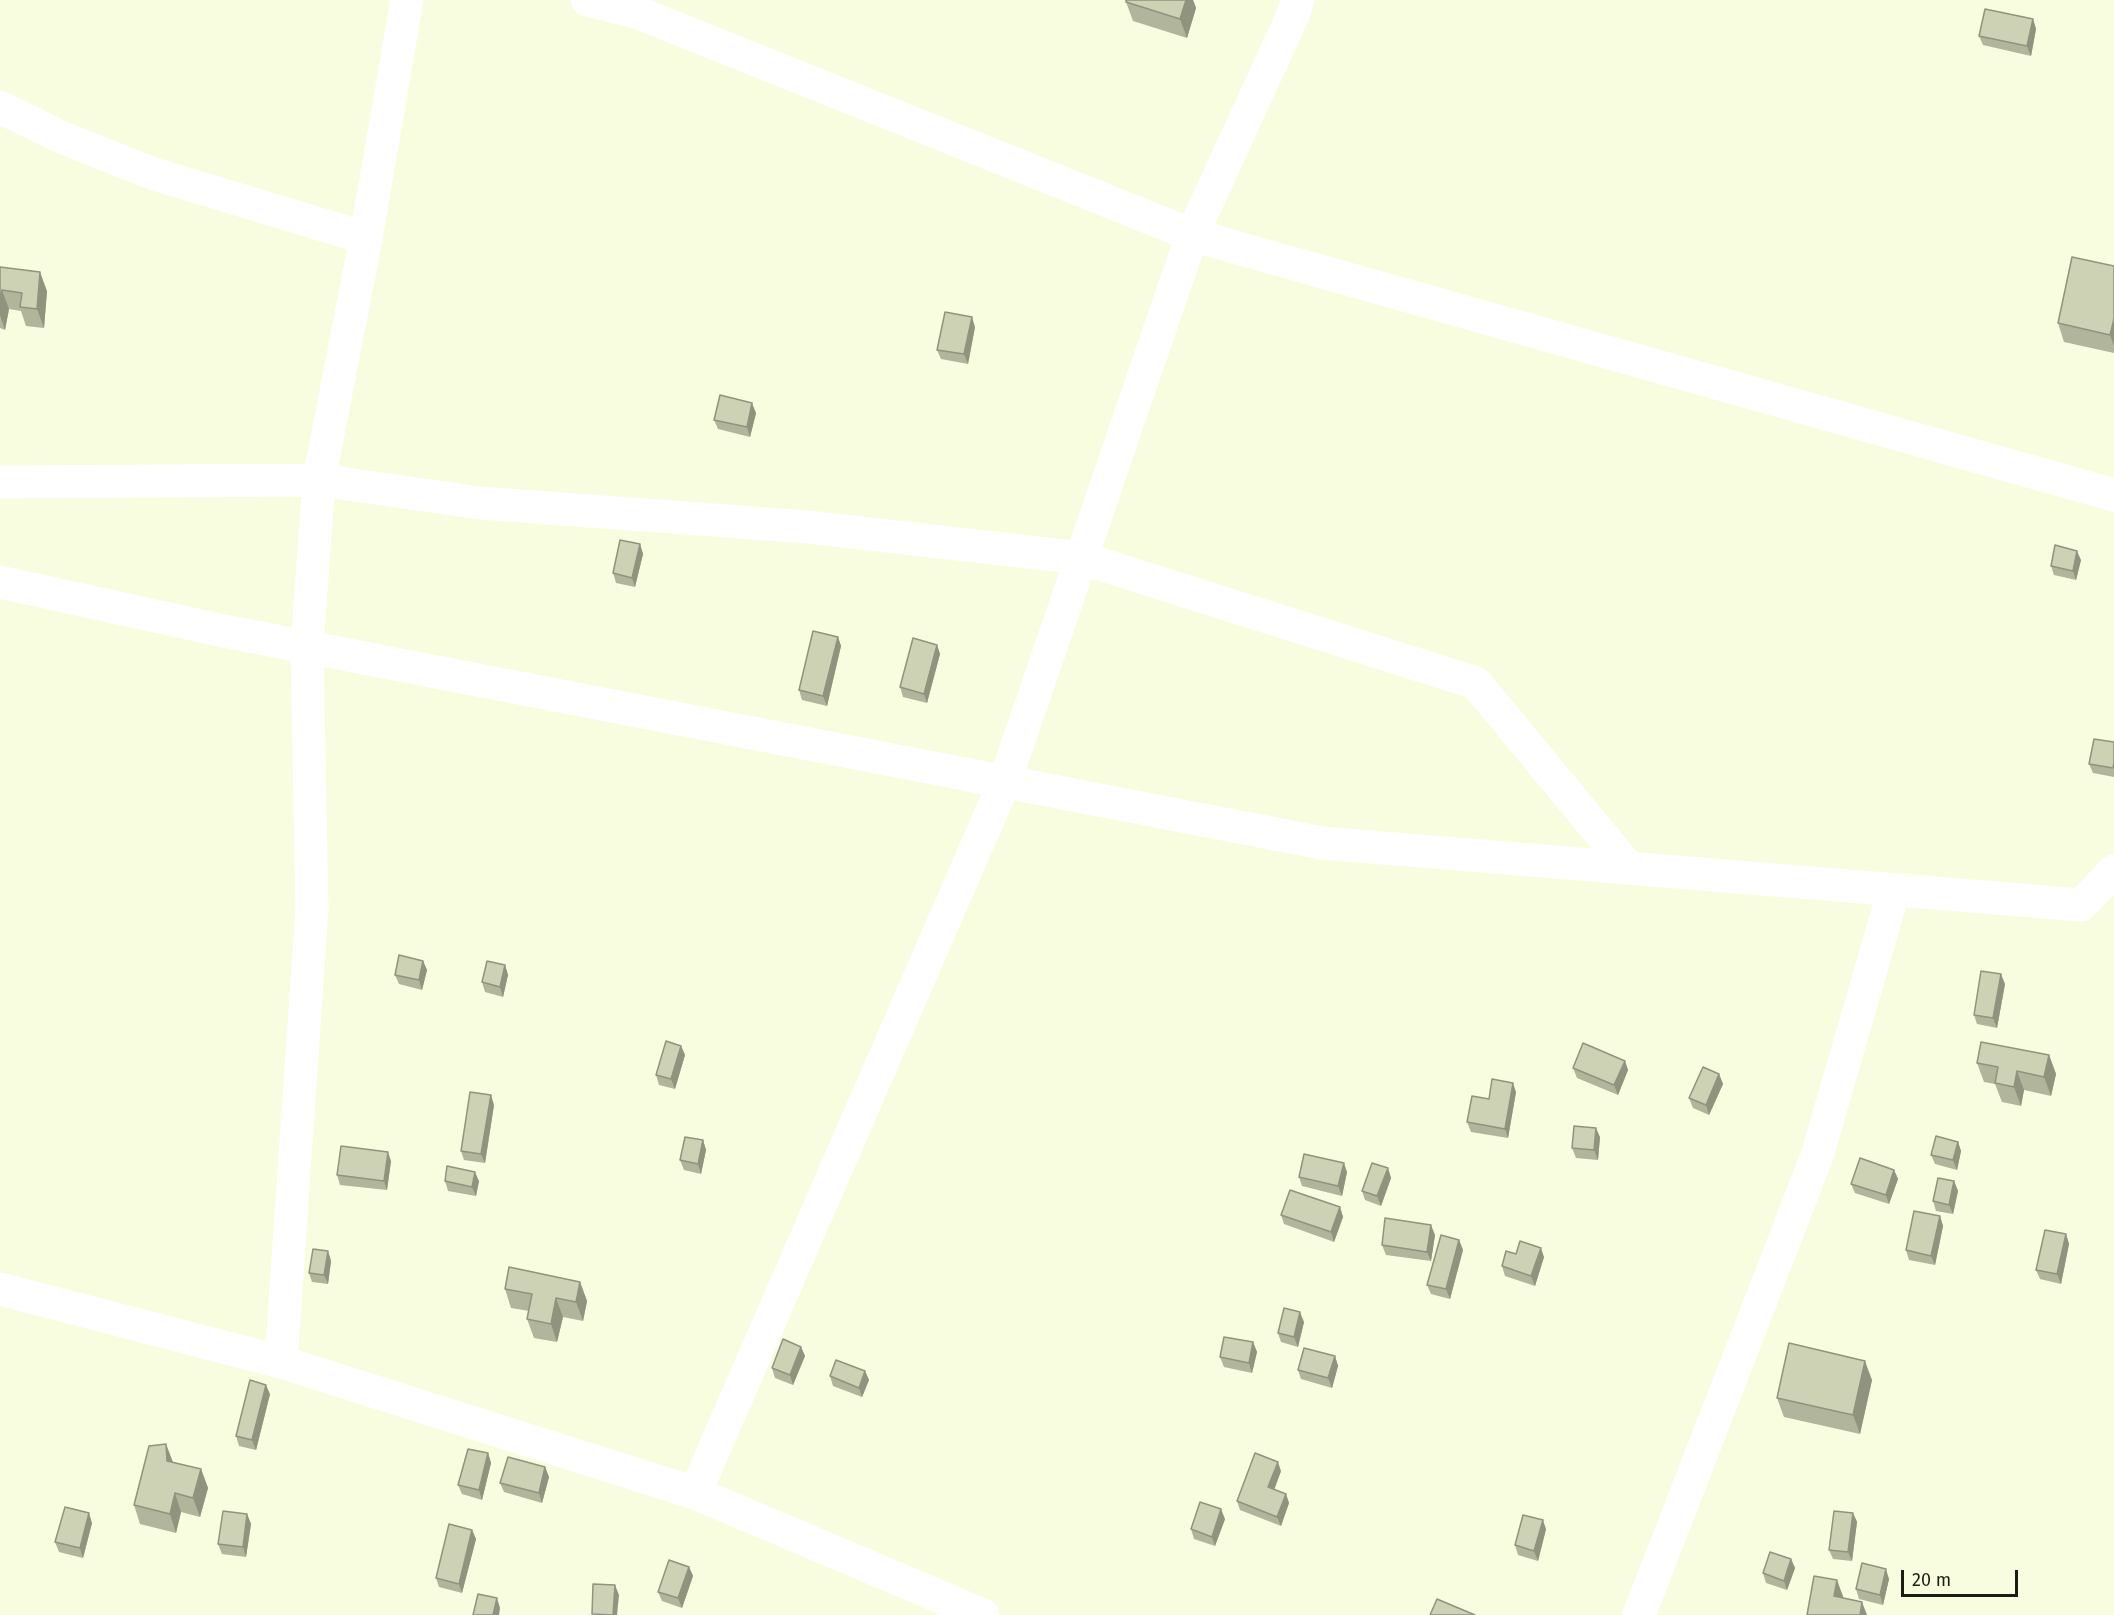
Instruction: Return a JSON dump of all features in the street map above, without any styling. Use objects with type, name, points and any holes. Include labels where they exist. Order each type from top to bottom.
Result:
[{"type":"street","points":[[280,1362],[312,909],[308,647],[319,480],[366,238],[407,0]]},
{"type":"street","points":[[587,0],[636,12],[1192,235],[2114,495]]},
{"type":"street","points":[[695,1492],[1005,781],[1192,235],[1298,0]]},
{"type":"street","points":[[0,107],[61,137],[154,174],[366,238]]},
{"type":"street","points":[[0,482],[319,480],[480,503],[808,527],[1081,558],[1476,682],[1628,867]]},
{"type":"street","points":[[0,582],[224,631],[1322,843],[2080,905],[2114,871]]},
{"type":"street","points":[[1639,1615],[1817,1156],[1894,890]]},
{"type":"street","points":[[0,1290],[280,1362],[695,1492],[983,1615]]},
{"type":"building","points":[[1126,0],[1186,0],[1180,19],[1126,2]]},
{"type":"building","points":[[1985,9],[2033,19],[2027,46],[1979,36]]},
{"type":"building","points":[[2072,257],[2114,266],[2114,319],[2110,335],[2058,323]]},
{"type":"building","points":[[0,267],[40,272],[37,309],[20,307],[22,293],[2,290],[0,303]]},
{"type":"building","points":[[945,312],[972,317],[964,354],[937,350]]},
{"type":"building","points":[[720,395],[752,403],[747,427],[714,420]]},
{"type":"building","points":[[620,540],[640,544],[632,578],[613,573]]},
{"type":"building","points":[[2055,545],[2077,551],[2073,571],[2051,566]]},
{"type":"building","points":[[813,631],[838,637],[823,696],[799,690]]},
{"type":"building","points":[[913,638],[937,645],[924,694],[900,687]]},
{"type":"building","points":[[2094,739],[2114,742],[2113,768],[2089,764]]},
{"type":"building","points":[[399,955],[423,961],[419,980],[395,975]]},
{"type":"building","points":[[487,961],[505,965],[500,987],[482,982]]},
{"type":"building","points":[[1981,971],[2001,974],[1993,1018],[1974,1015]]},
{"type":"building","points":[[666,1041],[681,1046],[671,1079],[656,1075]]},
{"type":"building","points":[[1981,1042],[2049,1055],[2044,1077],[2017,1071],[2014,1087],[1995,1083],[1998,1067],[1977,1063]]},
{"type":"building","points":[[1583,1043],[1625,1061],[1614,1085],[1573,1068]]},
{"type":"building","points":[[1703,1067],[1719,1074],[1706,1105],[1689,1098]]},
{"type":"building","points":[[1492,1079],[1513,1083],[1505,1129],[1467,1122],[1472,1096],[1489,1099]]},
{"type":"building","points":[[470,1092],[491,1095],[481,1154],[461,1151]]},
{"type":"building","points":[[1574,1126],[1596,1128],[1594,1150],[1572,1148]]},
{"type":"building","points":[[1936,1136],[1958,1142],[1953,1160],[1931,1155]]},
{"type":"building","points":[[685,1137],[703,1140],[698,1164],[680,1160]]},
{"type":"building","points":[[341,1146],[388,1152],[384,1181],[337,1175]]},
{"type":"building","points":[[1304,1154],[1344,1163],[1338,1186],[1299,1177]]},
{"type":"building","points":[[1860,1158],[1894,1170],[1886,1195],[1851,1184]]},
{"type":"building","points":[[1372,1163],[1388,1168],[1377,1196],[1362,1191]]},
{"type":"building","points":[[447,1166],[475,1172],[472,1187],[445,1181]]},
{"type":"building","points":[[1938,1178],[1954,1181],[1949,1205],[1933,1201]]},
{"type":"building","points":[[1290,1190],[1340,1207],[1331,1232],[1281,1215]]},
{"type":"building","points":[[1914,1211],[1940,1216],[1931,1256],[1906,1250]]},
{"type":"building","points":[[1385,1218],[1431,1225],[1427,1252],[1382,1245]]},
{"type":"building","points":[[2045,1230],[2066,1234],[2057,1274],[2036,1270]]},
{"type":"building","points":[[1441,1235],[1459,1240],[1446,1289],[1427,1285]]},
{"type":"building","points":[[1520,1241],[1541,1248],[1531,1276],[1502,1266],[1506,1251],[1516,1254]]},
{"type":"building","points":[[313,1249],[328,1251],[324,1275],[309,1273]]},
{"type":"building","points":[[509,1267],[580,1282],[576,1302],[556,1298],[551,1324],[527,1319],[532,1294],[505,1289]]},
{"type":"building","points":[[1284,1308],[1300,1312],[1294,1337],[1278,1333]]},
{"type":"building","points":[[1224,1337],[1253,1342],[1249,1363],[1220,1357]]},
{"type":"building","points":[[783,1339],[801,1347],[790,1375],[772,1368]]},
{"type":"building","points":[[1789,1343],[1865,1361],[1853,1415],[1777,1398]]},
{"type":"building","points":[[1304,1348],[1335,1356],[1328,1378],[1298,1370]]},
{"type":"building","points":[[836,1360],[865,1371],[859,1388],[830,1376]]},
{"type":"building","points":[[250,1380],[266,1385],[252,1440],[236,1436]]},
{"type":"building","points":[[166,1444],[167,1461],[201,1469],[193,1498],[175,1493],[170,1514],[134,1505],[149,1446]]},
{"type":"building","points":[[468,1449],[488,1453],[479,1490],[458,1485]]},
{"type":"building","points":[[1255,1453],[1278,1462],[1268,1487],[1286,1494],[1277,1517],[1237,1501]]},
{"type":"building","points":[[508,1457],[545,1467],[539,1493],[500,1483]]},
{"type":"building","points":[[1200,1502],[1221,1509],[1212,1537],[1191,1529]]},
{"type":"building","points":[[65,1507],[89,1513],[80,1548],[55,1542]]},
{"type":"building","points":[[223,1511],[247,1514],[243,1547],[218,1544]]},
{"type":"building","points":[[1834,1511],[1853,1513],[1848,1552],[1829,1550]]},
{"type":"building","points":[[1523,1515],[1543,1520],[1534,1551],[1515,1545]]},
{"type":"building","points":[[449,1524],[472,1530],[459,1584],[436,1578]]},
{"type":"building","points":[[1770,1552],[1791,1559],[1784,1581],[1763,1573]]},
{"type":"building","points":[[669,1560],[689,1567],[678,1598],[658,1592]]},
{"type":"building","points":[[1862,1563],[1886,1569],[1880,1595],[1856,1589]]},
{"type":"building","points":[[1814,1576],[1837,1580],[1834,1596],[1862,1602],[1860,1615],[1807,1615]]},
{"type":"building","points":[[593,1584],[615,1585],[613,1615],[592,1614]]},
{"type":"building","points":[[478,1594],[497,1598],[493,1615],[473,1615]]},
{"type":"building","points":[[1437,1599],[1475,1615],[1430,1615]]}]
